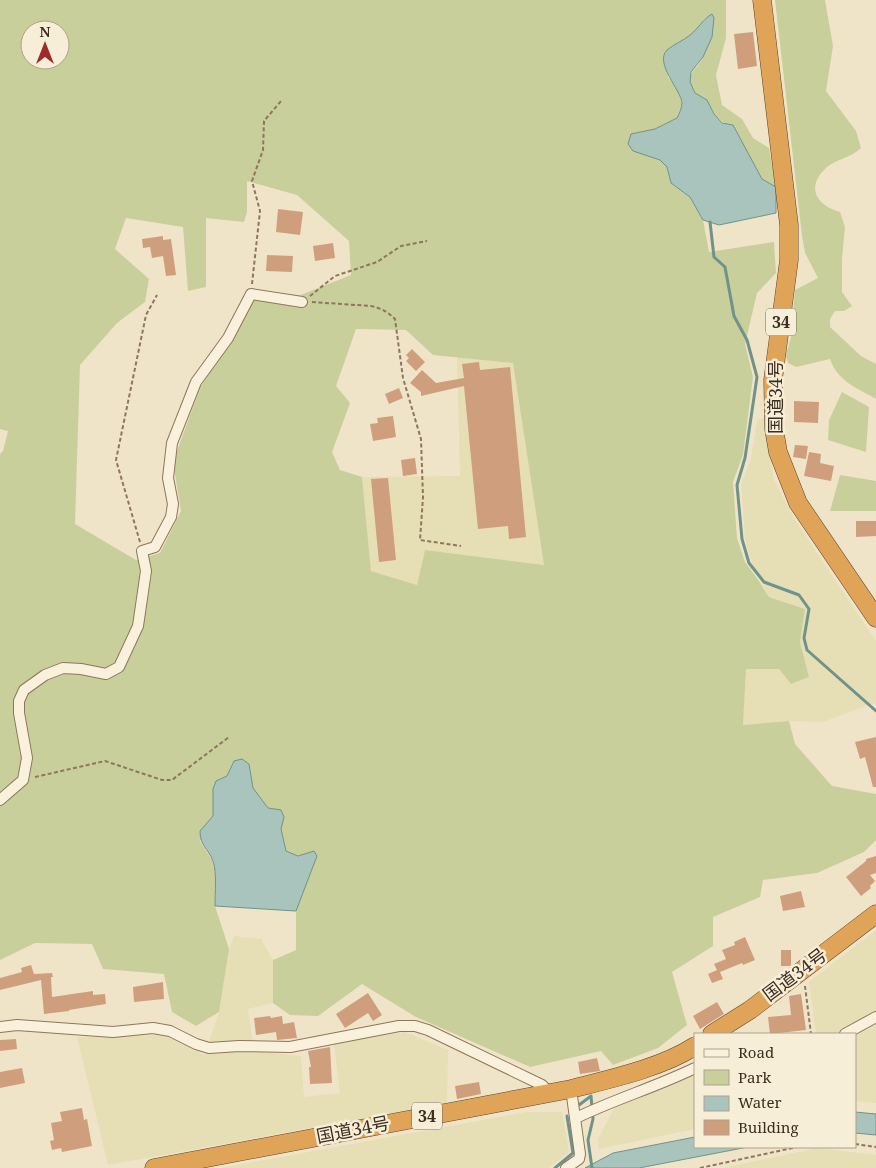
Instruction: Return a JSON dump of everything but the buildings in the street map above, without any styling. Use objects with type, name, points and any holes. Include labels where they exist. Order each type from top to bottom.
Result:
[{"type":"highway","name":"国道34号","points":[[762,0],[789,225],[789,260],[773,380],[774,429],[778,452],[798,503],[876,618]]},
{"type":"highway","name":"国道34号","points":[[714,1033],[750,1010],[876,914]]},
{"type":"highway","name":"国道34号","points":[[154,1168],[571,1089],[626,1075],[686,1052],[694,1047]]},
{"type":"street","points":[[0,800],[23,780],[27,758],[19,713],[19,701],[24,690],[46,675],[62,668],[81,669],[106,674],[120,667],[138,626],[146,572],[142,551],[155,547],[171,516],[173,504],[168,478],[172,443],[196,382],[228,338],[251,294],[302,302]]},
{"type":"street","points":[[847,1033],[876,1017]]},
{"type":"street","points":[[0,1027],[17,1025],[113,1032],[153,1028],[170,1031],[196,1044],[209,1048],[239,1046],[290,1047],[399,1026],[414,1026],[428,1030],[542,1085],[549,1092]]},
{"type":"street","points":[[576,1118],[598,1107],[672,1079],[694,1068]]},
{"type":"street","points":[[566,1168],[579,1159],[580,1154],[571,1089]]},
{"type":"path","points":[[251,294],[260,211],[252,181],[263,150],[264,120],[281,101]]},
{"type":"path","points":[[302,302],[335,276],[377,262],[401,246],[427,241]]},
{"type":"path","points":[[142,551],[116,460],[146,315],[157,295]]},
{"type":"path","points":[[302,302],[371,306],[380,308],[390,314],[395,320],[403,378],[421,439],[423,497],[420,540],[461,546]]},
{"type":"path","points":[[23,780],[106,761],[162,780],[172,780],[229,737]]},
{"type":"path","points":[[798,974],[805,982],[811,1033]]},
{"type":"path","points":[[856,1144],[876,1147]]},
{"type":"path","points":[[700,1168],[792,1148]]},
{"type":"shaded area","points":[[457,357],[513,363],[544,565],[425,550],[417,585],[371,571],[362,477],[460,476]]},
{"type":"shaded area","points":[[764,418],[774,480],[795,520],[876,641],[876,705],[874,703],[823,722],[789,721],[743,725],[746,668],[779,669],[791,684],[809,677],[800,642],[805,609],[769,597],[751,561],[745,539],[741,484],[751,459],[757,420]]},
{"type":"shaded area","points":[[876,930],[876,1103],[856,1101],[856,1033],[816,1033],[809,982]]},
{"type":"shaded area","points":[[234,936],[261,939],[273,960],[273,1003],[248,1009],[254,1051],[301,1056],[304,1097],[340,1093],[334,1043],[405,1032],[448,1050],[447,1103],[108,1165],[77,1037],[166,1035],[205,1055],[219,1012],[229,949]]},
{"type":"shaded area","points":[[694,1075],[694,1129],[599,1149],[598,1139],[614,1108]]},
{"type":"shaded area","points":[[526,1112],[562,1112],[569,1152],[549,1168],[221,1168]]},
{"type":"shaded area","points":[[817,1148],[876,1155],[876,1168],[723,1168]]},
{"type":"green space","points":[[0,0],[726,0],[726,38],[716,75],[722,105],[742,119],[753,138],[769,148],[776,187],[762,179],[733,126],[723,122],[707,101],[695,93],[691,85],[690,76],[704,54],[706,18],[693,33],[667,51],[668,77],[679,91],[682,105],[677,118],[655,129],[631,134],[633,151],[660,160],[667,167],[671,183],[690,197],[703,220],[709,252],[774,242],[776,273],[757,293],[745,344],[753,377],[743,455],[733,482],[737,538],[745,562],[769,597],[805,609],[800,642],[809,677],[791,684],[779,669],[746,669],[743,725],[789,721],[795,744],[832,786],[876,794],[876,840],[864,852],[817,873],[763,880],[760,897],[713,917],[713,946],[672,972],[687,1025],[658,1048],[613,1065],[601,1051],[530,1067],[416,1017],[362,984],[318,1016],[290,1015],[273,1003],[273,960],[296,950],[296,911],[316,856],[313,852],[298,856],[286,851],[281,829],[281,810],[268,808],[252,788],[249,764],[234,761],[227,776],[213,789],[213,817],[200,841],[212,860],[215,873],[215,906],[229,949],[219,1012],[196,1026],[172,1012],[164,974],[103,969],[92,944],[35,943],[0,960],[0,454],[3,451],[8,431],[0,429]],"holes":[[[247,181],[297,195],[349,241],[351,275],[298,296],[260,291],[200,388],[173,462],[181,511],[160,553],[136,560],[75,524],[80,365],[117,323],[145,302],[149,279],[115,249],[126,218],[183,227],[188,291],[206,287],[206,218],[244,222],[247,212]],[[356,329],[406,330],[433,355],[513,363],[544,565],[425,550],[417,585],[371,571],[362,477],[340,470],[332,452],[350,403],[336,386]]]},
{"type":"green space","points":[[775,0],[825,0],[833,46],[826,91],[856,131],[861,148],[827,167],[816,181],[816,194],[825,205],[840,212],[845,227],[842,259],[842,292],[852,306],[844,311],[835,311],[830,319],[830,327],[861,356],[876,364],[876,399],[843,379],[833,367],[830,359],[796,367],[788,363],[786,355],[791,337],[795,290],[818,278],[805,253],[802,236]]},
{"type":"green space","points":[[842,392],[869,407],[866,452],[828,440],[829,420]]},
{"type":"green space","points":[[840,475],[876,481],[876,511],[830,511]]},
{"type":"water","points":[[712,14],[714,18],[712,37],[703,57],[691,72],[690,82],[695,93],[707,100],[714,114],[722,123],[733,125],[762,179],[776,187],[776,213],[719,225],[703,220],[690,197],[671,183],[667,167],[660,160],[633,151],[628,144],[631,134],[655,129],[677,118],[681,109],[681,98],[666,69],[664,55],[667,50],[690,35]]},
{"type":"water","points":[[242,759],[249,764],[253,788],[268,808],[281,810],[284,817],[281,829],[286,851],[298,856],[314,851],[317,856],[296,911],[215,906],[213,861],[201,840],[200,831],[213,816],[213,789],[216,781],[227,776],[234,761]]},
{"type":"water","points":[[856,1112],[876,1114],[876,1135],[856,1133]]},
{"type":"water","points":[[694,1137],[694,1148],[743,1148],[639,1168],[585,1168],[613,1153]]},
{"type":"waterway","points":[[710,222],[714,257],[725,267],[734,316],[747,340],[757,377],[745,458],[737,485],[742,539],[749,563],[764,582],[799,595],[809,609],[804,638],[807,650],[876,711]]},
{"type":"waterway","points":[[579,1105],[591,1096],[593,1119],[588,1140],[592,1168]]},
{"type":"waterway","points":[[555,1168],[573,1153],[567,1116]]}]
